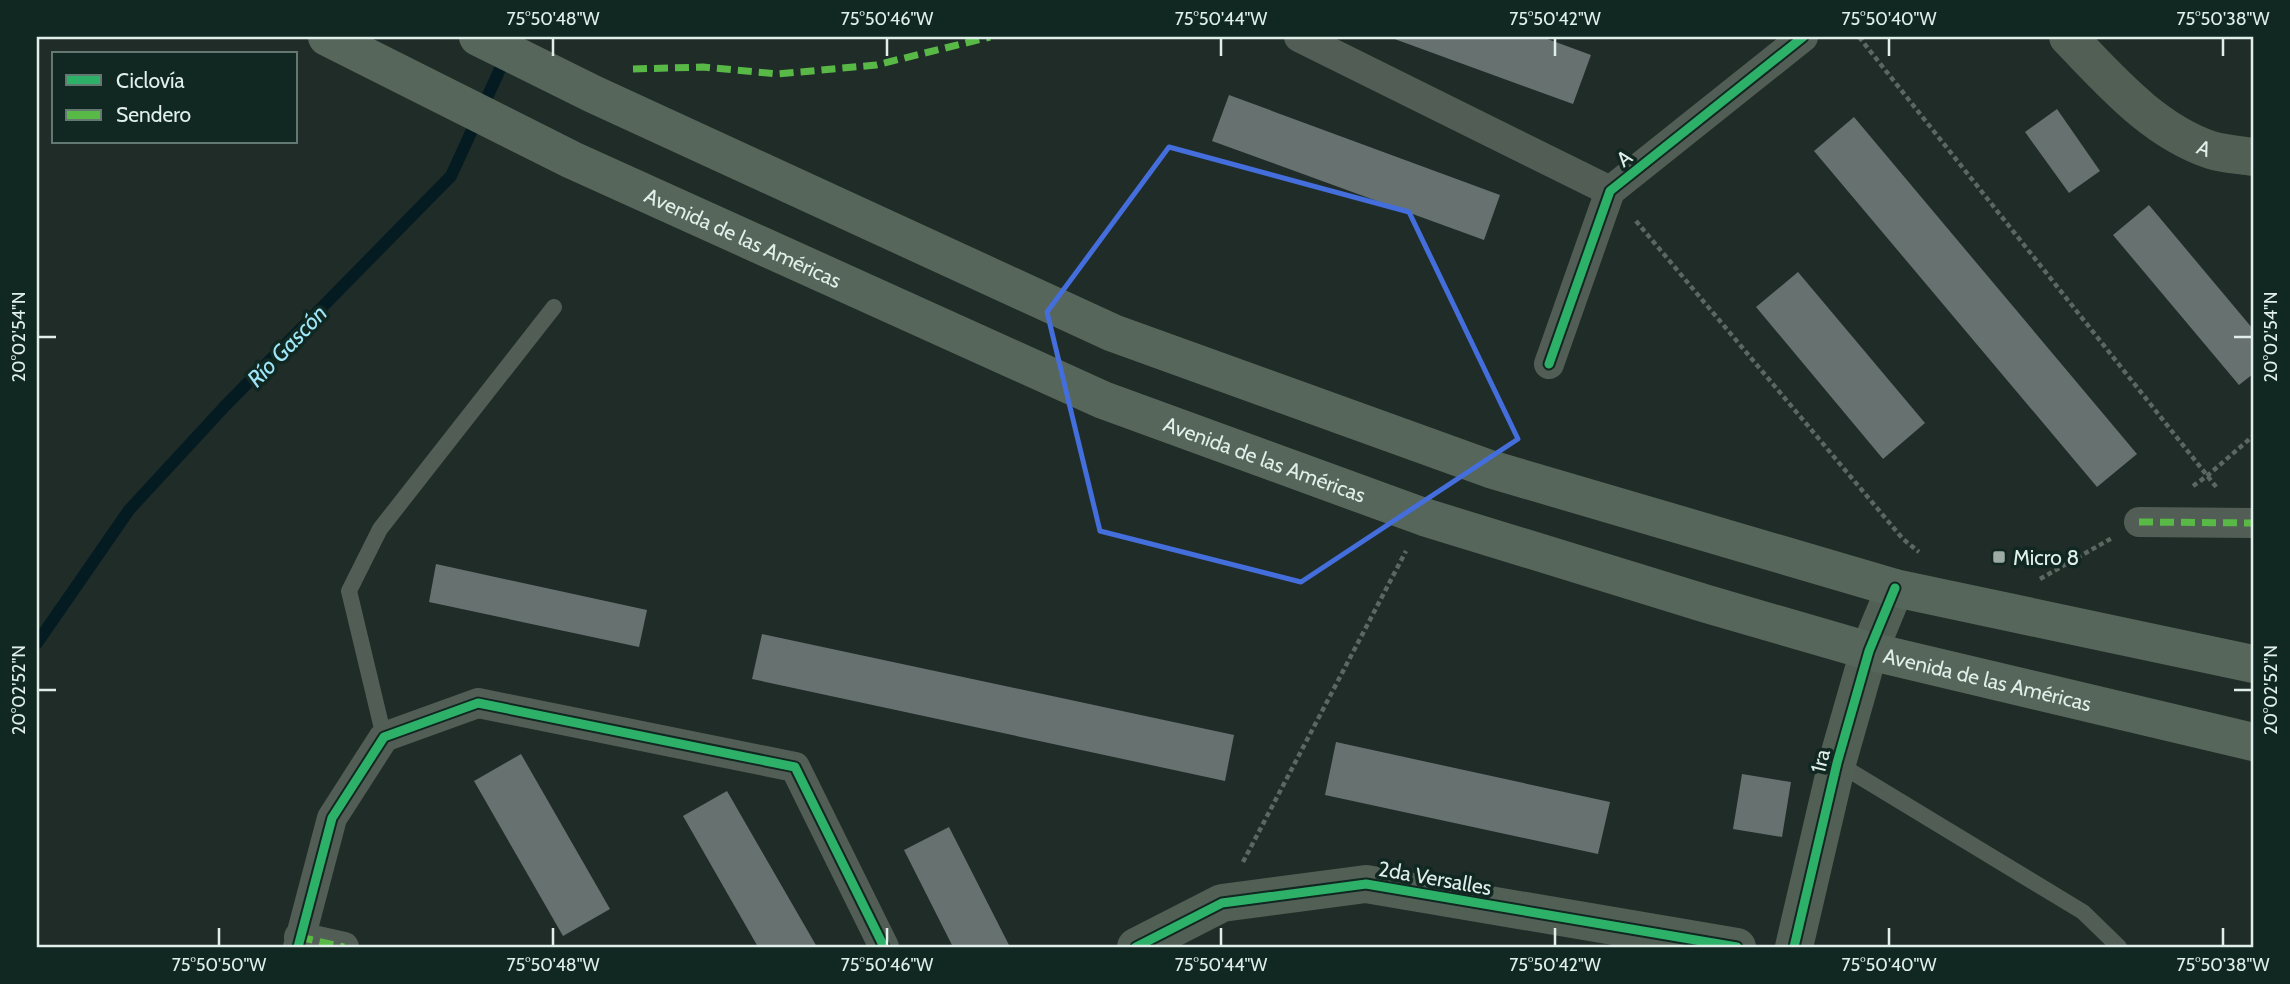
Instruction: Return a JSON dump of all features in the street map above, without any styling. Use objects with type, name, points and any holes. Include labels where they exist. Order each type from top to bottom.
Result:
[{"type":"main road","points":[[478,37],[593,94],[1113,333],[1490,470],[1895,588],[2253,664]]},
{"type":"main road","name":"Avenida de las Américas","points":[[331,39],[572,160],[1103,400],[1423,517],[1869,651],[2253,742]]},
{"type":"street","name":"A","points":[[1299,37],[1611,191]]},
{"type":"street","name":"A","points":[[1549,365],[1611,191],[1803,37]]},
{"type":"street","name":"A","points":[[2068,37],[2134,104],[2170,129],[2211,150],[2253,157]]},
{"type":"street","points":[[2139,522],[2250,523]]},
{"type":"street","name":"1ra","points":[[1794,947],[1837,763],[1869,651],[1895,588]]},
{"type":"street","points":[[344,947],[298,942],[332,818],[384,737],[478,703],[795,766],[884,947]]},
{"type":"street","name":"2da Versalles","points":[[1136,947],[1222,903],[1366,884],[1737,947]]},
{"type":"lane","points":[[384,737],[349,591],[380,529],[554,307]]},
{"type":"lane","points":[[1837,763],[2083,912],[2119,947]]},
{"type":"path","points":[[1859,37],[2250,523]]},
{"type":"path","points":[[1611,191],[1903,539],[1925,556]]},
{"type":"path","points":[[1222,903],[1423,517]]},
{"type":"highlighted area","points":[[1169,147],[1409,212],[1518,439],[1301,582],[1100,531],[1047,312]]},
{"type":"building","points":[[1389,37],[1542,37],[1591,55],[1573,104]]},
{"type":"building","points":[[1229,95],[1500,195],[1484,240],[1212,141]]},
{"type":"building","points":[[2057,109],[2100,171],[2069,193],[2025,132]]},
{"type":"building","points":[[1854,117],[2137,454],[2097,487],[1814,151]]},
{"type":"building","points":[[2149,205],[2253,329],[2253,374],[2239,385],[2113,235]]},
{"type":"building","points":[[1798,272],[1925,423],[1883,459],[1756,307]]},
{"type":"building","points":[[436,564],[647,610],[639,647],[429,602]]},
{"type":"building","points":[[762,634],[1234,735],[1225,781],[752,679]]},
{"type":"building","points":[[1336,742],[1610,802],[1598,854],[1325,795]]},
{"type":"building","points":[[521,754],[610,909],[563,936],[474,781]]},
{"type":"building","points":[[1742,774],[1791,782],[1782,837],[1733,829]]},
{"type":"building","points":[[727,791],[817,947],[758,947],[683,816]]},
{"type":"building","points":[[949,827],[1010,947],[953,947],[904,850]]},
{"type":"waterway","name":"Río Gascón","points":[[37,643],[129,510],[225,406],[451,176],[506,56]]},
{"type":"marked path","points":[[633,69],[703,67],[778,74],[876,65],[990,37]]},
{"type":"marked path","points":[[2139,522],[2253,523]]},
{"type":"marked path","points":[[299,937],[344,947]]},
{"type":"cycle path","points":[[1549,364],[1610,191],[1803,37]]},
{"type":"cycle path","points":[[1794,947],[1837,763],[1869,651],[1895,588]]},
{"type":"cycle path","points":[[298,947],[332,818],[384,737],[478,703],[795,767],[884,947]]},
{"type":"cycle path","points":[[1136,947],[1222,903],[1366,884],[1737,947]]},
{"type":"place","name":"Micro 8","points":[[1999,557]]}]
